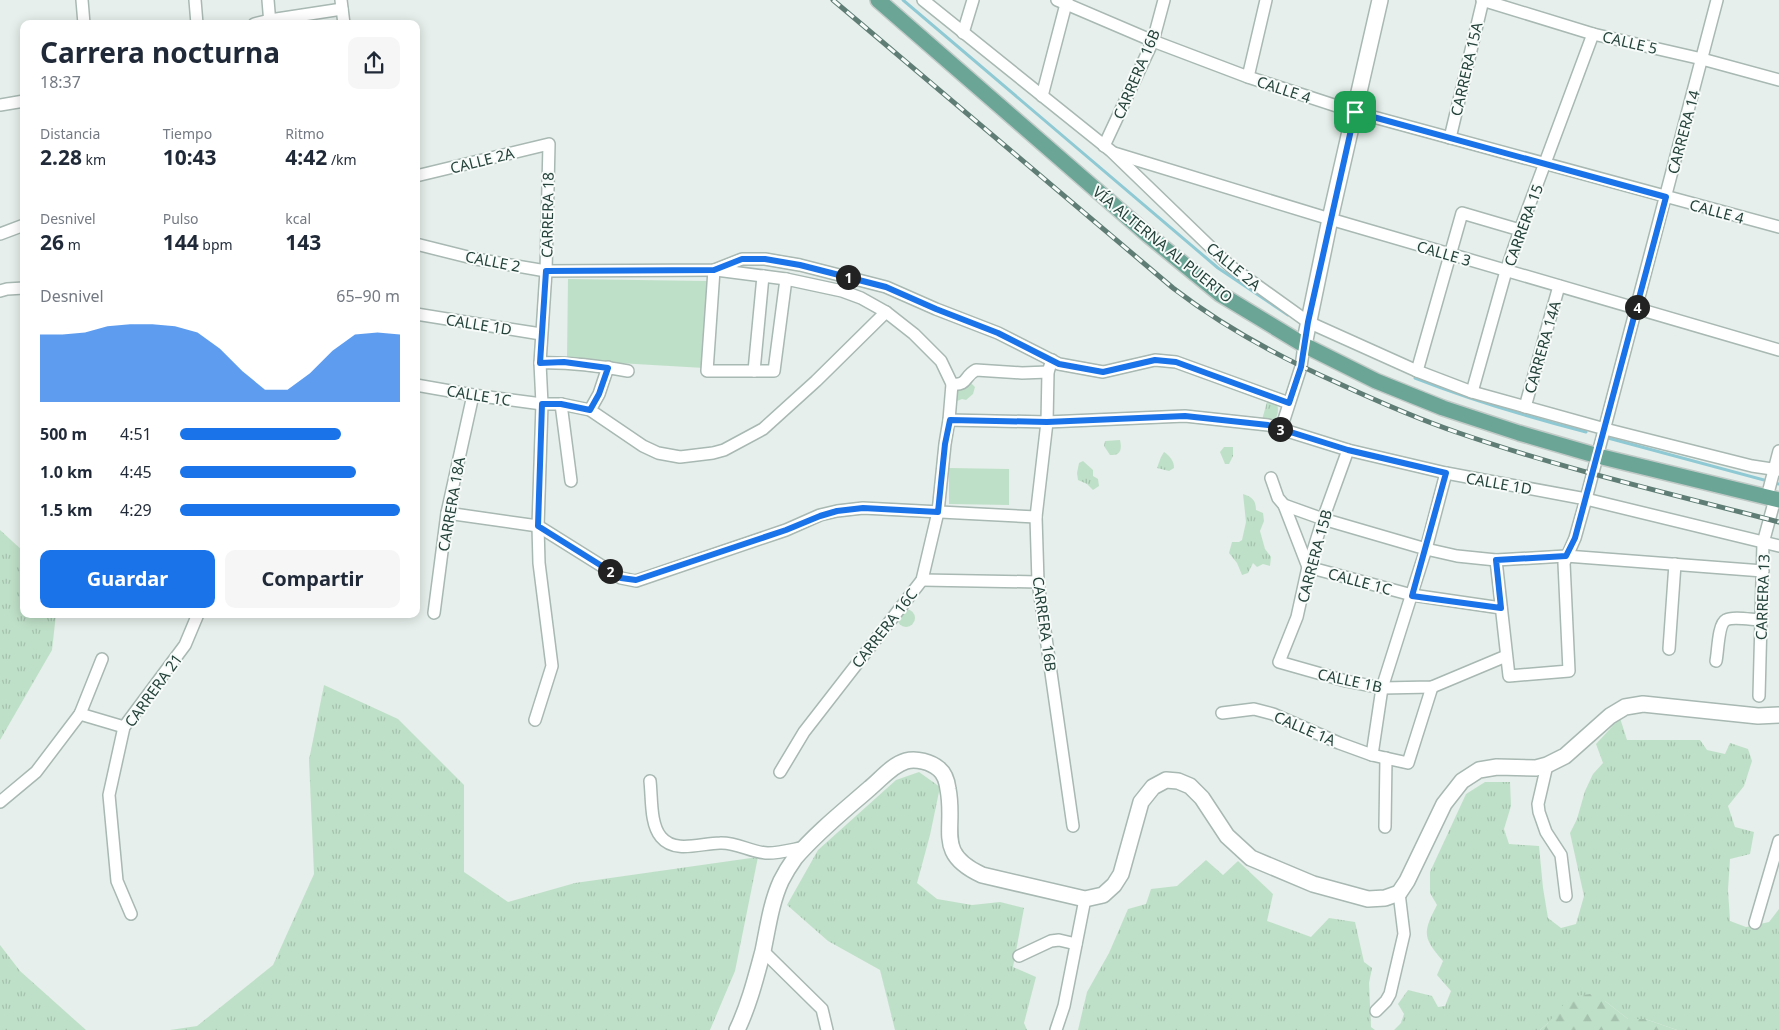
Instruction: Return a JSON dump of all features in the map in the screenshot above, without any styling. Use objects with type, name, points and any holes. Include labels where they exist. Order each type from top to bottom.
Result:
[{"type":"main road","name":"VÍA ALTERNA AL PUERTO","points":[[878,0],[1148,235],[1220,294],[1306,332],[1376,381],[1443,408],[1519,433],[1602,440],[1774,485]]},
{"type":"street","points":[[82,0],[84,20]]},
{"type":"street","points":[[195,0],[196,20]]},
{"type":"street","points":[[268,0],[270,20]]},
{"type":"street","name":"CALLE 2A","points":[[923,0],[1107,149],[1230,266],[1306,332],[1472,392],[1525,407],[1602,440],[1752,466],[1774,485]]},
{"type":"street","points":[[962,33],[973,0]]},
{"type":"street","name":"CARRERA 16B","points":[[1107,149],[1153,41],[1164,0]]},
{"type":"street","points":[[1248,77],[1266,0]]},
{"type":"street","points":[[1281,429],[1301,367],[1306,332],[1330,219],[1380,0]]},
{"type":"street","name":"CALLE 5","points":[[1482,0],[1593,34],[1702,59],[1779,80]]},
{"type":"street","name":"CARRERA 15A","points":[[1450,138],[1482,0]]},
{"type":"street","name":"CARRERA 14","points":[[1506,656],[1508,676],[1569,671],[1564,563],[1575,538],[1586,499],[1717,0]]},
{"type":"street","points":[[1042,96],[1063,1]]},
{"type":"street","name":"CALLE 4","points":[[1063,1],[1153,41],[1248,77],[1355,112],[1779,228]]},
{"type":"street","points":[[278,20],[341,5],[343,20]]},
{"type":"street","name":"CARRERA 15","points":[[1472,392],[1506,271],[1593,34]]},
{"type":"street","points":[[0,105],[20,102]]},
{"type":"street","name":"CALLE 2A","points":[[420,175],[549,144]]},
{"type":"street","name":"CARRERA 18","points":[[535,720],[552,666],[539,563],[538,526],[542,404],[540,363],[546,271],[549,144]]},
{"type":"street","name":"CALLE 3","points":[[1107,149],[1330,219],[1779,350]]},
{"type":"street","points":[[1417,371],[1462,213],[1520,230]]},
{"type":"street","points":[[0,234],[20,226]]},
{"type":"street","name":"CALLE 2","points":[[420,245],[476,259],[546,271],[714,270],[742,259],[765,259],[800,265],[886,287],[998,333],[1059,364],[1103,372],[1155,360],[1176,362],[1289,403]]},
{"type":"street","points":[[714,270],[707,371],[774,371],[786,278]]},
{"type":"street","name":"CARRERA 16C","points":[[714,270],[786,278],[842,291],[861,298],[886,312],[914,334],[941,361],[952,384],[950,420],[945,444],[938,512],[922,580],[804,732],[780,772]]},
{"type":"street","points":[[754,371],[763,276]]},
{"type":"street","name":"CARRERA 14A","points":[[1525,407],[1559,286]]},
{"type":"street","points":[[0,291],[20,288]]},
{"type":"street","points":[[608,368],[599,394],[590,410],[643,446],[658,453],[680,457],[713,454],[724,450],[763,428],[816,381],[886,312]]},
{"type":"street","name":"CALLE 1D","points":[[420,315],[541,334]]},
{"type":"street","name":"CARRERA 16B","points":[[1052,360],[1048,372],[1047,422],[1036,517],[1038,582],[1074,826]]},
{"type":"street","points":[[540,363],[564,362],[628,371]]},
{"type":"street","points":[[952,384],[960,385],[964,383],[976,370],[1022,373],[1048,372]]},
{"type":"street","name":"CALLE 1C","points":[[420,386],[542,404],[561,404],[590,410]]},
{"type":"street","name":"CARRERA 18A","points":[[434,613],[447,513],[473,395]]},
{"type":"street","points":[[561,404],[571,481]]},
{"type":"street","name":"CALLE 1D","points":[[950,420],[1047,422],[1185,416],[1268,425],[1348,450],[1446,473],[1586,499],[1779,546]]},
{"type":"street","name":"CARRERA 15B","points":[[1279,662],[1297,617],[1308,567],[1348,450]]},
{"type":"street","name":"CARRERA 13","points":[[1759,696],[1764,543],[1779,451]]},
{"type":"street","points":[[1372,755],[1382,688],[1426,549],[1446,473]]},
{"type":"street","points":[[1271,478],[1278,498],[1284,504],[1323,519],[1426,549],[1457,556],[1496,560],[1566,556],[1762,571]]},
{"type":"street","points":[[1284,504],[1308,567]]},
{"type":"street","points":[[447,513],[538,526],[621,578],[636,580],[837,511],[863,508],[1036,517]]},
{"type":"street","points":[[1496,560],[1506,656]]},
{"type":"street","points":[[1669,649],[1675,564]]},
{"type":"street","name":"CALLE 1C","points":[[1308,567],[1412,596],[1501,608]]},
{"type":"street","points":[[922,580],[1038,582]]},
{"type":"street","name":"CARRERA 21","points":[[131,914],[117,881],[109,795],[124,727],[185,645],[196,618]]},
{"type":"street","points":[[1716,661],[1721,625],[1725,620],[1731,618],[1761,620]]},
{"type":"street","name":"CALLE 1B","points":[[1279,662],[1346,681],[1382,688],[1432,687],[1506,656]]},
{"type":"street","points":[[0,802],[36,772],[80,714],[102,658]]},
{"type":"street","name":"CALLE 1A","points":[[1222,713],[1254,709],[1273,714],[1372,755],[1408,763],[1432,687]]},
{"type":"street","points":[[737,1030],[752,992],[763,951],[772,904],[782,880],[795,859],[844,810],[894,767],[907,761],[921,760],[938,768],[946,779],[951,802],[950,844],[955,856],[966,868],[982,875],[1085,899],[1103,895],[1114,885],[1121,874],[1141,802],[1153,787],[1166,780],[1178,781],[1190,786],[1202,798],[1227,836],[1250,858],[1313,884],[1368,899],[1385,898],[1399,892],[1407,881],[1444,804],[1462,781],[1479,770],[1497,767],[1536,768],[1547,765],[1565,756],[1610,716],[1625,707],[1643,704],[1758,716],[1779,715]]},
{"type":"street","points":[[80,714],[124,727]]},
{"type":"street","points":[[1385,827],[1386,758]]},
{"type":"street","points":[[1547,765],[1539,797],[1538,812],[1546,832],[1561,855],[1566,896]]},
{"type":"street","points":[[650,781],[655,829],[662,840],[677,847],[719,842],[771,853],[806,847]]},
{"type":"street","points":[[1755,923],[1779,841]]},
{"type":"street","points":[[1376,1012],[1390,994],[1404,934],[1399,892]]},
{"type":"street","points":[[1056,1030],[1064,1006],[1085,899]]},
{"type":"street","points":[[1019,956],[1051,941],[1059,940],[1076,944]]},
{"type":"street","points":[[763,951],[822,1010],[827,1030]]},
{"type":"green space","points":[[568,279],[707,281],[704,368],[567,360]]},
{"type":"green space","points":[[968,380],[975,387],[973,394],[966,400],[957,401],[957,390]]},
{"type":"green space","points":[[1268,398],[1276,400],[1278,406],[1278,412],[1273,422],[1262,420]]},
{"type":"green space","points":[[1120,440],[1119,453],[1110,455],[1104,446],[1105,441]]},
{"type":"green space","points":[[1224,447],[1233,447],[1233,456],[1229,464],[1225,464],[1220,452]]},
{"type":"green space","points":[[1164,452],[1173,463],[1174,468],[1169,471],[1157,468]]},
{"type":"green space","points":[[1083,461],[1093,470],[1093,476],[1098,479],[1099,486],[1093,490],[1087,484],[1078,480],[1079,463]]},
{"type":"green space","points":[[949,468],[1009,469],[1009,505],[949,504]]},
{"type":"green space","points":[[1243,494],[1253,499],[1256,510],[1263,513],[1264,521],[1260,531],[1265,549],[1271,557],[1270,566],[1263,564],[1257,567],[1253,563],[1248,573],[1242,575],[1237,563],[1229,553],[1232,542],[1242,540],[1246,522]]},
{"type":"green space","points":[[0,530],[20,548],[20,618],[56,618],[52,650],[0,740]]},
{"type":"green space","points":[[906,609],[912,612],[915,618],[912,624],[906,627],[900,624],[897,618],[900,612]]},
{"type":"green space","points":[[324,685],[398,719],[464,785],[464,872],[508,902],[575,883],[758,857],[735,971],[710,1030],[170,1030],[197,1026],[273,965],[314,874],[309,760]]},
{"type":"green space","points":[[1620,718],[1627,740],[1700,740],[1707,750],[1725,754],[1730,743],[1748,749],[1752,761],[1744,786],[1728,806],[1735,827],[1754,832],[1750,854],[1730,859],[1728,890],[1730,921],[1746,927],[1769,922],[1779,909],[1779,1030],[1677,1030],[1645,1019],[1628,1019],[1605,1001],[1548,1023],[1540,1030],[1394,1030],[1401,1023],[1404,1014],[1398,1004],[1408,990],[1432,996],[1438,1007],[1445,1006],[1451,991],[1437,975],[1443,961],[1428,940],[1427,928],[1437,905],[1430,893],[1430,872],[1466,794],[1485,782],[1510,782],[1511,806],[1504,829],[1509,844],[1539,846],[1548,918],[1561,928],[1576,924],[1584,896],[1570,833],[1593,774],[1603,763],[1596,744]]},
{"type":"green space","points":[[919,772],[940,787],[917,883],[937,899],[972,905],[1000,902],[1024,908],[1013,967],[1036,977],[1024,1023],[1027,1030],[895,1030],[880,970],[828,941],[787,905],[818,850],[896,780]]},
{"type":"green space","points":[[1206,860],[1223,875],[1238,861],[1273,894],[1267,921],[1311,937],[1329,918],[1355,922],[1364,962],[1372,968],[1369,983],[1371,1027],[1375,1030],[1078,1030],[1087,992],[1109,953],[1128,909],[1146,904],[1151,889],[1177,886]]},
{"type":"green space","points":[[0,945],[20,971],[86,1030],[0,1030]]},
{"type":"green space","points":[[1590,994],[1605,1001],[1628,1019],[1645,1019],[1677,1030],[1540,1030],[1570,997]]},
{"type":"waterway","points":[[903,0],[1218,268],[1288,315]]},
{"type":"waterway","points":[[1415,378],[1500,408],[1586,432]]},
{"type":"waterway","points":[[1608,438],[1779,484]]},
{"type":"railway","points":[[833,0],[1173,288],[1193,303],[1254,341],[1296,364],[1369,397],[1459,433],[1578,470],[1779,522]]},
{"type":"route","points":[[1355,112],[1666,197],[1575,538],[1566,556],[1496,560],[1501,608],[1412,596],[1446,473],[1348,450],[1268,425],[1185,416],[1047,422],[950,420],[945,444],[938,512],[863,508],[837,511],[636,580],[621,578],[538,526],[542,404],[561,404],[590,410],[599,394],[608,368],[564,362],[540,363],[546,271],[714,270],[742,259],[765,259],[800,265],[886,287],[998,333],[1059,364],[1103,372],[1155,360],[1176,362],[1289,403],[1301,367],[1308,322],[1355,112]]}]
